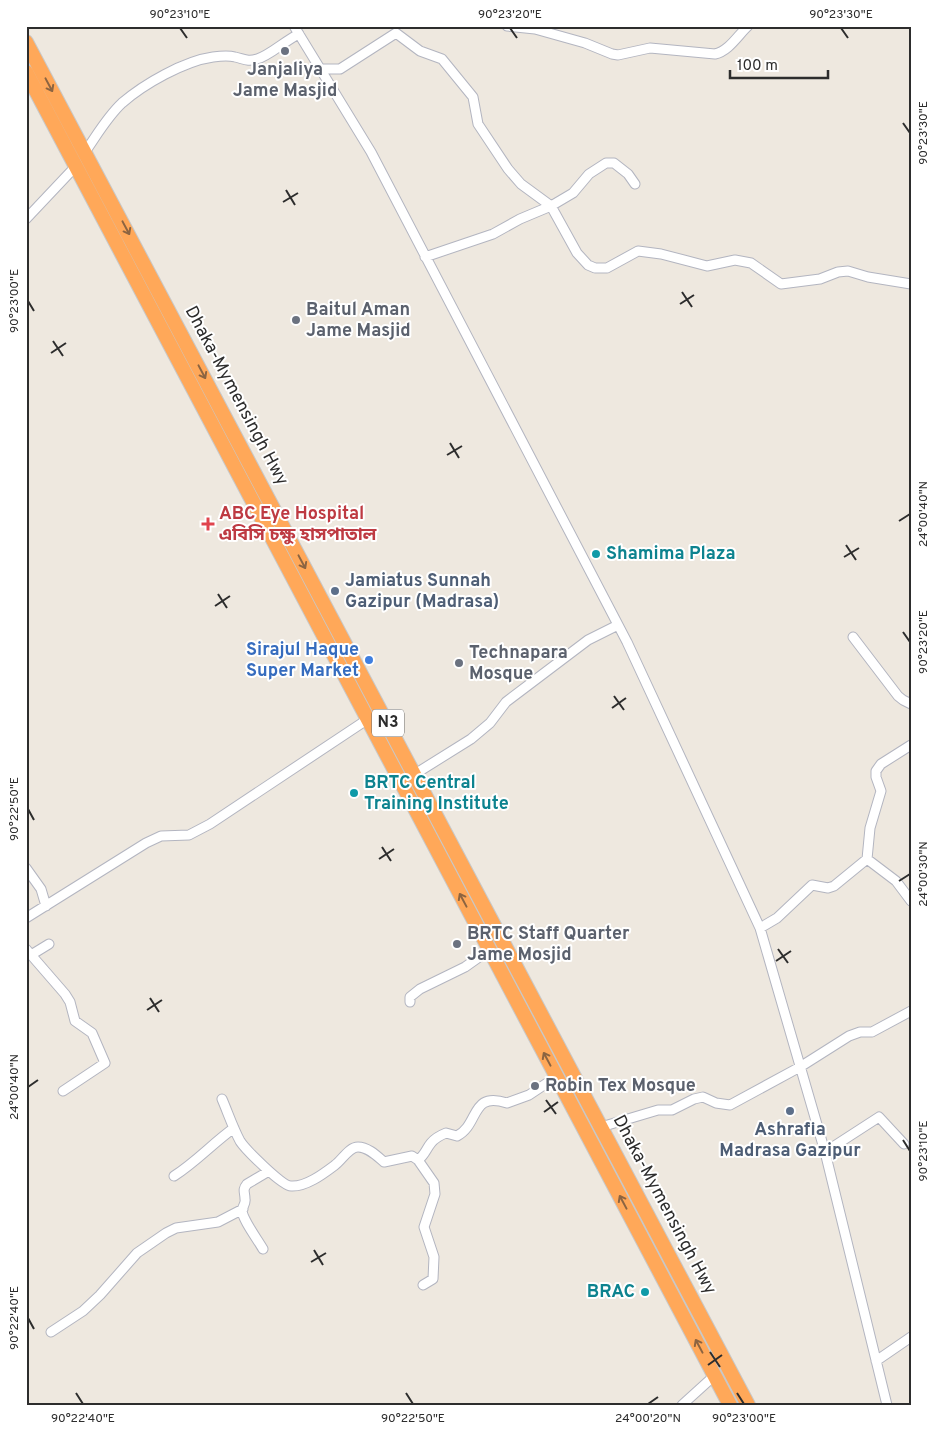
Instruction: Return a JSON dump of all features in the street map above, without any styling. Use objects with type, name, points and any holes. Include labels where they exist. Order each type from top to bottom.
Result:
[{"type":"highway","name":"Dhaka-Mymensingh Hwy","points":[[26,42],[748,1405]]},
{"type":"highway","name":"Dhaka-Mymensingh Hwy","points":[[26,72],[730,1405]]},
{"type":"street","points":[[507,26],[535,29],[585,43],[612,54],[650,48],[720,53],[732,44],[748,26]]},
{"type":"street","points":[[85,152],[108,118],[123,103],[172,70],[201,59],[218,56],[235,57],[249,61],[260,59],[287,40],[297,30],[372,152],[618,625],[760,928],[824,1152],[887,1405]]},
{"type":"street","points":[[321,69],[340,69],[399,30],[420,51],[442,59],[473,97],[478,124],[508,169],[520,184],[550,206],[577,253],[588,265],[596,268],[607,268],[638,251],[661,254],[707,266],[735,260],[750,263],[781,284],[820,279],[838,272],[848,271],[868,277],[911,284]]},
{"type":"street","points":[[425,257],[493,234],[520,219],[550,206],[573,193],[589,174],[606,163],[614,163],[628,174],[634,184]]},
{"type":"street","points":[[26,219],[76,166]]},
{"type":"street","points":[[415,774],[471,739],[490,723],[506,702],[588,640],[618,625]]},
{"type":"street","points":[[853,637],[898,696],[911,704]]},
{"type":"street","points":[[26,918],[146,843],[161,836],[189,835],[210,824],[368,719]]},
{"type":"street","points":[[760,928],[777,918],[812,886],[828,888],[834,886],[867,859],[870,828],[881,791],[876,778],[876,771],[881,764],[911,745]]},
{"type":"street","points":[[867,859],[896,881],[911,901]]},
{"type":"street","points":[[26,868],[41,889],[46,906]]},
{"type":"street","points":[[49,944],[29,952],[65,994],[70,1002],[76,1021],[92,1033],[105,1063],[63,1091]]},
{"type":"street","points":[[410,1002],[410,997],[420,989],[465,967],[489,950]]},
{"type":"street","points":[[601,1127],[658,1110],[672,1110],[703,1096],[716,1103],[730,1105],[800,1067],[849,1036],[860,1032],[872,1032],[911,1011]]},
{"type":"street","points":[[418,1160],[424,1155],[432,1142],[446,1132],[453,1136],[463,1133],[483,1104],[494,1099],[507,1103],[528,1095],[556,1076]]},
{"type":"street","points":[[222,1099],[242,1143],[269,1171],[286,1185],[292,1186],[305,1183],[337,1164],[353,1148],[358,1147],[366,1148],[384,1162],[412,1156],[418,1160],[434,1183],[436,1194],[424,1228],[434,1257],[434,1273],[433,1279],[424,1285]]},
{"type":"street","points":[[824,1152],[878,1117],[904,1144]]},
{"type":"street","points":[[174,1176],[234,1128]]},
{"type":"street","points":[[264,1249],[244,1218],[243,1209],[246,1199],[243,1193],[244,1187],[269,1171]]},
{"type":"street","points":[[51,1332],[83,1311],[138,1253],[166,1233],[176,1228],[218,1222],[243,1209]]},
{"type":"street","points":[[876,1362],[911,1337]]},
{"type":"street","points":[[682,1405],[714,1376]]},
{"type":"place","name":"Janjaliya Jame Masjid","points":[[285,51]]},
{"type":"place","name":"Baitul Aman Jame Masjid","points":[[296,320]]},
{"type":"place","name":"ABC Eye Hospital এবিসি চক্ষু হাসপাতাল","points":[[208,524]]},
{"type":"place","name":"Shamima Plaza","points":[[596,554]]},
{"type":"place","name":"Jamiatus Sunnah Gazipur (Madrasa)","points":[[335,591]]},
{"type":"place","name":"Sirajul Haque Super Market","points":[[369,660]]},
{"type":"place","name":"Technapara Mosque","points":[[459,663]]},
{"type":"place","name":"BRTC Central Training Institute","points":[[354,793]]},
{"type":"place","name":"BRTC Staff Quarter Jame Mosjid","points":[[457,944]]},
{"type":"place","name":"Robin Tex Mosque","points":[[535,1086]]},
{"type":"place","name":"Ashrafia Madrasa Gazipur","points":[[790,1111]]},
{"type":"place","name":"BRAC","points":[[645,1292]]}]
